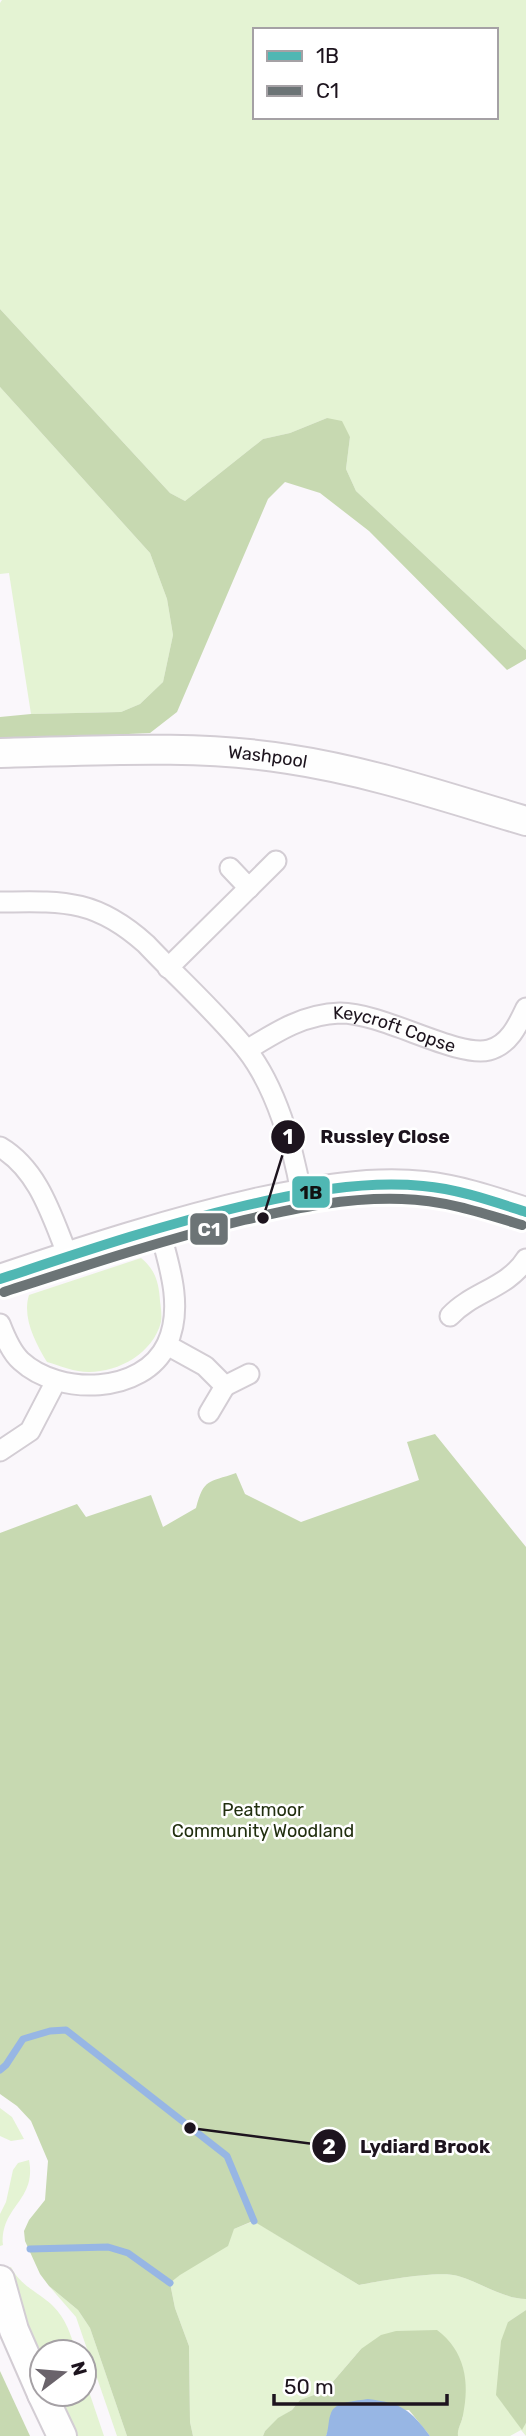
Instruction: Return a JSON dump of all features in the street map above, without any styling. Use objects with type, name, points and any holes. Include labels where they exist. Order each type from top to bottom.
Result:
[{"type":"street","name":"Washpool","points":[[0,753],[162,750],[286,758],[339,768],[526,821]]},
{"type":"street","points":[[168,968],[276,861]]},
{"type":"street","points":[[230,867],[249,888]]},
{"type":"street","points":[[0,902],[54,901],[88,907],[128,928],[247,1050],[265,1081],[281,1119],[301,1193]]},
{"type":"street","name":"Keycroft Copse","points":[[247,1050],[297,1022],[320,1015],[342,1013],[383,1021],[467,1050],[490,1050],[509,1038],[526,1008]]},
{"type":"street","points":[[0,1147],[23,1166],[38,1187],[68,1256]]},
{"type":"street","points":[[0,1279],[159,1228],[301,1193],[387,1184],[422,1185],[466,1192],[526,1212]]},
{"type":"street","points":[[0,1324],[9,1345],[21,1361],[56,1381],[90,1386],[121,1381],[149,1366],[167,1345],[174,1315],[169,1261],[159,1228]]},
{"type":"street","points":[[450,1316],[462,1305],[513,1275],[526,1259]]},
{"type":"street","points":[[167,1345],[205,1366],[225,1386]]},
{"type":"street","points":[[209,1413],[225,1386],[249,1374]]},
{"type":"street","points":[[0,1451],[30,1431],[56,1381]]},
{"type":"street","points":[[0,2280],[7,2322],[28,2365]]},
{"type":"street","points":[[49,2408],[62,2436]]},
{"type":"green space","points":[[2,0],[526,0],[526,650],[356,491],[346,469],[350,437],[327,418],[290,433],[263,439],[185,501],[170,493],[0,309]]},
{"type":"green space","points":[[0,309],[170,493],[185,501],[263,439],[290,433],[327,418],[342,421],[350,437],[346,469],[356,491],[526,650],[526,659],[507,670],[369,531],[320,493],[285,482],[268,499],[177,712],[150,733],[0,740],[0,717],[121,712],[140,704],[163,682],[173,635],[167,599],[150,553],[0,387]]},
{"type":"green space","points":[[0,387],[150,553],[167,599],[173,635],[163,682],[140,704],[121,712],[31,714],[9,573],[0,574]]},
{"type":"green space","points":[[141,1258],[153,1272],[159,1294],[161,1322],[151,1343],[133,1359],[112,1369],[78,1371],[47,1362],[28,1321],[29,1295]]},
{"type":"green space","name":"Peatmoor Community Woodland","points":[[435,1434],[526,1547],[526,2299],[508,2296],[449,2274],[359,2285],[253,2221],[234,2229],[228,2246],[170,2283],[175,2308],[189,2346],[190,2422],[193,2436],[127,2436],[98,2351],[98,2338],[93,2338],[78,2310],[49,2286],[40,2274],[25,2241],[24,2231],[29,2220],[45,2200],[48,2161],[31,2121],[17,2106],[0,2094],[0,1533],[77,1504],[86,1517],[151,1495],[163,1527],[196,1508],[208,1483],[236,1473],[245,1494],[301,1522],[419,1480],[407,1442]]},
{"type":"green space","points":[[0,2108],[12,2117],[24,2139],[11,2141],[0,2136]]},
{"type":"green space","points":[[29,2160],[28,2185],[7,2221],[3,2245],[0,2246],[0,2214],[6,2202],[13,2170],[18,2163]]},
{"type":"green space","points":[[254,2221],[359,2285],[449,2274],[508,2296],[526,2299],[526,2310],[508,2322],[522,2429],[526,2423],[526,2436],[521,2430],[510,2436],[458,2436],[463,2417],[361,2349],[325,2391],[300,2400],[292,2410],[265,2431],[263,2436],[193,2436],[190,2422],[189,2346],[175,2308],[170,2283],[234,2229]]},
{"type":"green space","points":[[11,2267],[20,2280],[58,2311],[71,2338],[33,2338],[5,2269]]},
{"type":"green space","points":[[49,2286],[78,2310],[93,2338],[83,2338],[76,2317]]},
{"type":"green space","points":[[526,2310],[526,2423],[522,2430],[496,2395],[501,2341],[508,2322]]},
{"type":"green space","points":[[437,2330],[454,2348],[463,2368],[466,2391],[458,2436],[430,2436],[409,2410],[331,2413],[326,2436],[263,2436],[278,2418],[292,2410],[300,2400],[325,2391],[361,2349],[381,2335],[396,2331]]},
{"type":"green space","points":[[98,2351],[127,2436],[117,2436],[98,2381]]},
{"type":"green space","points":[[0,2371],[30,2436],[0,2436]]},
{"type":"green space","points":[[64,2408],[95,2408],[104,2436],[77,2436]]},
{"type":"water","points":[[368,2399],[404,2409],[417,2419],[430,2436],[326,2436],[333,2409],[347,2402]]},
{"type":"waterway","points":[[0,2070],[23,2039],[50,2031],[66,2030],[227,2156],[254,2221]]},
{"type":"waterway","points":[[30,2249],[108,2247],[128,2253],[170,2283]]},
{"type":"transit line","name":"1B","points":[[0,1279],[209,1214],[353,1186],[400,1185],[436,1188],[475,1196],[526,1212]]},
{"type":"transit line","name":"C1","points":[[4,1292],[214,1228],[323,1204],[382,1199],[433,1202],[522,1225]]},
{"type":"place","name":"Russley Close","points":[[263,1218]]},
{"type":"place","name":"Lydiard Brook","points":[[190,2128]]}]
